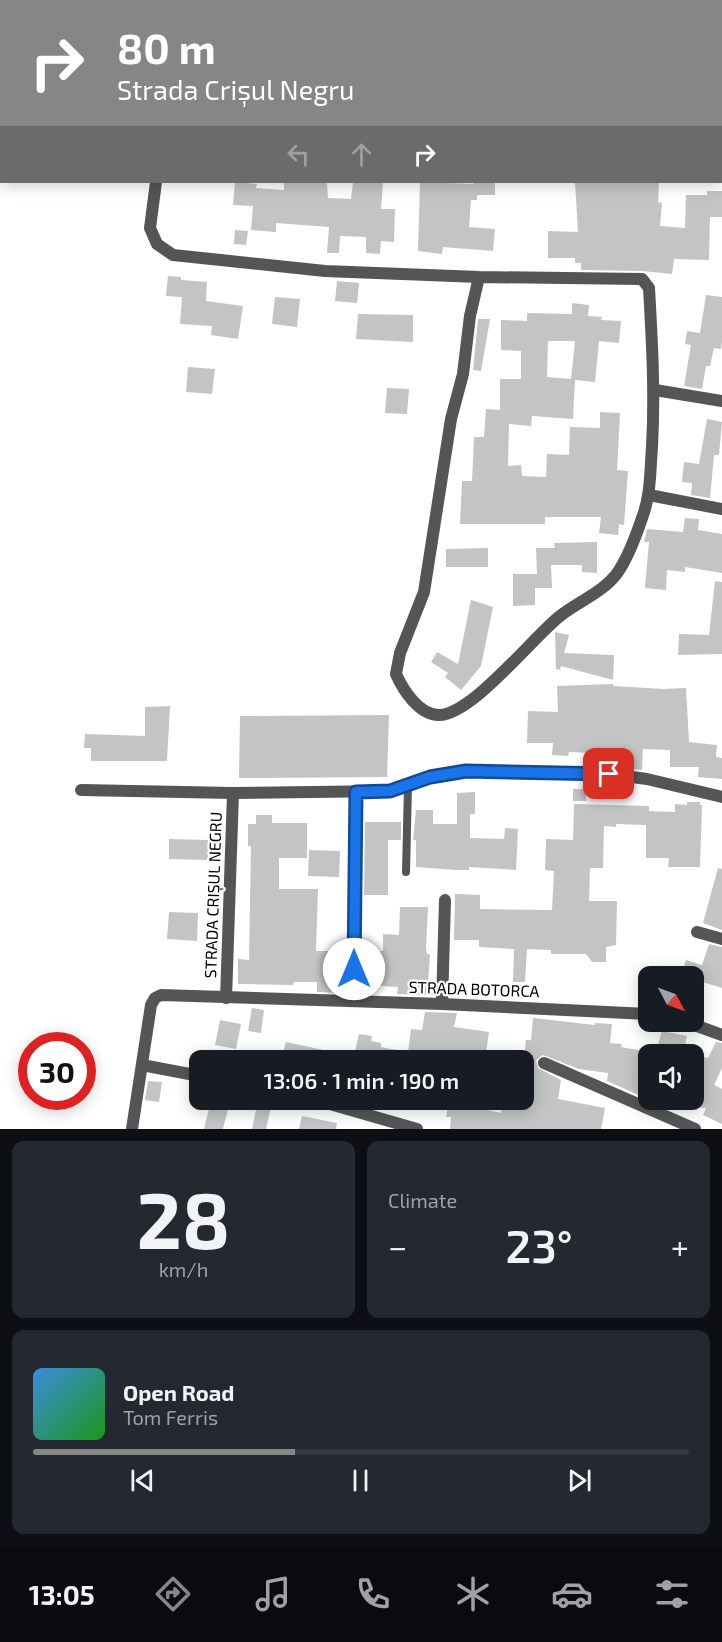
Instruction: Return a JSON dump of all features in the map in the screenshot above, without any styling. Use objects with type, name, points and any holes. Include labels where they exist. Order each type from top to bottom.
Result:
[{"type":"street","points":[[156,183],[150,228],[157,244],[173,255],[325,271],[479,277],[642,279],[649,288],[655,390],[649,495],[642,519],[617,572],[597,593],[582,599],[558,617],[473,700],[457,711],[441,716],[423,710],[410,697],[396,674],[400,653],[424,592],[452,419],[463,374],[470,316],[479,277]]},
{"type":"street","points":[[655,390],[722,400]]},
{"type":"street","points":[[649,495],[722,509]]},
{"type":"street","name":"STRADA CRIȘUL NEGRU","points":[[81,790],[390,791],[430,777],[466,771],[609,774],[656,781],[722,797]]},
{"type":"street","name":"STRADA CRIȘUL NEGRU","points":[[226,998],[233,792]]},
{"type":"street","points":[[354,1001],[356,792]]},
{"type":"street","points":[[442,1004],[445,900]]},
{"type":"street","points":[[697,932],[722,939]]},
{"type":"street","name":"STRADA BOTORCA","points":[[142,1065],[151,1005],[155,998],[161,995],[442,1004],[638,1014]]},
{"type":"street","points":[[704,1028],[722,1035]]},
{"type":"street","points":[[544,1063],[696,1129]]},
{"type":"street","points":[[132,1129],[142,1065],[189,1074]]},
{"type":"street","points":[[351,1110],[417,1129]]},
{"type":"lane","points":[[406,872],[408,785]]},
{"type":"building","points":[[235,183],[257,184],[256,188],[284,190],[284,183],[327,183],[328,198],[351,199],[353,183],[383,183],[381,209],[395,209],[394,242],[381,241],[380,254],[366,253],[366,237],[340,236],[339,253],[327,253],[329,227],[276,223],[276,232],[251,230],[253,206],[233,205]]},
{"type":"building","points":[[420,183],[495,183],[495,195],[477,195],[477,200],[471,200],[469,227],[495,229],[493,251],[443,247],[442,254],[418,251]]},
{"type":"building","points":[[575,183],[659,183],[658,202],[662,203],[660,226],[685,228],[686,195],[707,195],[707,191],[722,191],[722,217],[710,217],[709,260],[674,259],[672,274],[581,270],[581,263],[575,263],[575,258],[548,258],[548,231],[578,232]]},
{"type":"building","points":[[235,230],[248,231],[246,245],[234,244]]},
{"type":"building","points":[[168,276],[181,277],[181,280],[207,282],[206,301],[243,306],[238,339],[211,335],[212,326],[180,324],[182,297],[166,296]]},
{"type":"building","points":[[337,281],[359,283],[357,303],[335,301]]},
{"type":"building","points":[[706,295],[722,297],[722,342],[721,349],[714,348],[710,366],[706,366],[702,389],[684,386],[691,345],[685,344],[687,331],[700,333]]},
{"type":"building","points":[[275,297],[300,299],[297,327],[272,324]]},
{"type":"building","points":[[572,303],[589,305],[588,316],[602,317],[601,320],[621,321],[619,343],[599,341],[595,382],[575,380],[573,419],[532,416],[531,426],[509,424],[508,466],[521,465],[522,476],[546,477],[547,454],[569,455],[570,427],[600,428],[600,412],[620,413],[617,470],[628,471],[624,525],[619,524],[618,535],[599,533],[601,517],[545,517],[545,524],[460,524],[462,481],[472,481],[474,437],[484,437],[486,409],[500,410],[500,379],[521,379],[521,351],[501,350],[501,320],[527,321],[527,313],[572,314]],"holes":[[[548,341],[575,341],[571,379],[547,377]]]},
{"type":"building","points":[[358,314],[413,315],[413,342],[356,339]]},
{"type":"building","points":[[478,319],[490,319],[481,371],[473,370]]},
{"type":"building","points":[[188,367],[215,369],[212,394],[186,392]]},
{"type":"building","points":[[387,388],[409,389],[407,414],[385,413]]},
{"type":"building","points":[[707,419],[722,422],[719,455],[714,455],[710,498],[691,495],[692,483],[682,482],[684,462],[699,464]]},
{"type":"building","points":[[685,518],[699,519],[698,530],[722,534],[722,573],[685,567],[685,572],[667,570],[666,590],[645,588],[649,542],[644,542],[647,529],[683,532]]},
{"type":"building","points":[[597,542],[597,573],[582,572],[582,565],[551,565],[552,588],[535,588],[535,605],[513,606],[513,574],[537,574],[536,548],[555,548],[554,543]]},
{"type":"building","points":[[488,548],[488,567],[446,567],[446,549]]},
{"type":"building","points":[[715,581],[722,582],[722,654],[678,655],[679,634],[709,635]]},
{"type":"building","points":[[471,600],[493,607],[481,666],[461,690],[445,677],[448,673],[431,662],[437,652],[458,664]]},
{"type":"building","points":[[555,632],[569,635],[564,653],[614,655],[613,680],[561,666],[560,670],[556,669]]},
{"type":"building","points":[[613,684],[613,686],[664,689],[686,688],[689,742],[717,745],[716,757],[722,758],[722,779],[698,777],[699,767],[670,767],[670,750],[643,749],[642,770],[610,766],[611,754],[569,752],[568,756],[552,755],[553,743],[527,743],[528,711],[558,712],[557,686]]},
{"type":"building","points":[[170,706],[167,761],[91,761],[91,748],[84,748],[85,734],[145,736],[145,707]]},
{"type":"building","points":[[389,715],[387,777],[239,778],[240,716]]},
{"type":"building","points":[[573,789],[586,789],[586,801],[573,801]]},
{"type":"building","points":[[475,792],[475,814],[470,814],[470,838],[504,839],[505,828],[518,829],[516,870],[416,867],[416,840],[413,840],[416,810],[433,810],[433,824],[457,824],[457,793]]},
{"type":"building","points":[[687,802],[700,802],[702,805],[700,867],[668,867],[669,858],[646,858],[646,825],[604,826],[603,868],[590,868],[589,901],[617,901],[616,945],[606,947],[606,962],[592,962],[586,954],[551,954],[551,950],[527,949],[525,982],[513,982],[514,949],[479,947],[479,940],[454,940],[455,894],[480,895],[480,909],[552,910],[554,871],[545,870],[546,839],[573,840],[574,804],[649,806],[649,811],[675,812],[675,804],[687,805]]},
{"type":"building","points":[[256,815],[272,815],[272,823],[307,823],[307,858],[279,858],[279,889],[318,889],[316,951],[346,951],[344,993],[317,992],[317,982],[294,982],[293,985],[238,984],[238,959],[249,960],[251,846],[248,846],[248,824],[256,824]]},
{"type":"building","points":[[365,822],[401,822],[401,840],[388,840],[388,895],[364,895]]},
{"type":"building","points":[[169,839],[208,840],[208,860],[169,859]]},
{"type":"building","points":[[309,850],[340,851],[339,877],[308,876]]},
{"type":"building","points":[[718,868],[722,869],[722,930],[703,923]]},
{"type":"building","points":[[400,907],[428,907],[426,948],[427,954],[430,954],[428,984],[434,984],[434,995],[397,994],[398,987],[362,985],[362,951],[383,951],[383,934],[399,935]]},
{"type":"building","points":[[169,912],[198,913],[197,941],[167,939]]},
{"type":"building","points":[[709,944],[722,947],[722,988],[704,982],[704,966],[684,966],[686,960],[702,965]]},
{"type":"building","points":[[252,1008],[264,1010],[261,1033],[248,1031]]},
{"type":"building","points":[[425,1012],[457,1013],[454,1027],[489,1032],[486,1050],[408,1050],[411,1029],[422,1030]]},
{"type":"building","points":[[533,1018],[595,1025],[595,1023],[612,1024],[610,1043],[622,1044],[621,1047],[638,1050],[638,1095],[607,1081],[608,1073],[579,1069],[543,1055],[536,1060],[538,1068],[561,1080],[558,1099],[605,1108],[601,1129],[450,1129],[451,1117],[446,1117],[447,1110],[487,1110],[501,1113],[501,1110],[534,1110],[534,1050],[525,1050],[526,1040],[531,1040]]},
{"type":"building","points":[[220,1020],[241,1024],[236,1049],[215,1045]]},
{"type":"building","points":[[662,1032],[687,1036],[685,1044],[658,1044]]},
{"type":"building","points":[[359,1034],[372,1036],[371,1041],[381,1043],[381,1047],[397,1050],[355,1050]]},
{"type":"building","points":[[286,1042],[324,1050],[284,1050]]},
{"type":"building","points":[[716,1042],[722,1043],[722,1068],[714,1085],[722,1089],[722,1124],[703,1115],[706,1108],[704,1108],[704,1057],[708,1058]]},
{"type":"building","points":[[148,1081],[162,1082],[159,1102],[145,1100]]},
{"type":"building","points":[[209,1110],[228,1110],[223,1129],[204,1129]]},
{"type":"building","points":[[256,1110],[270,1110],[266,1129],[252,1129]]},
{"type":"building","points":[[302,1116],[337,1123],[336,1129],[299,1129]]},
{"type":"route","points":[[354,969],[356,792],[390,791],[430,777],[466,771],[609,774]]}]
